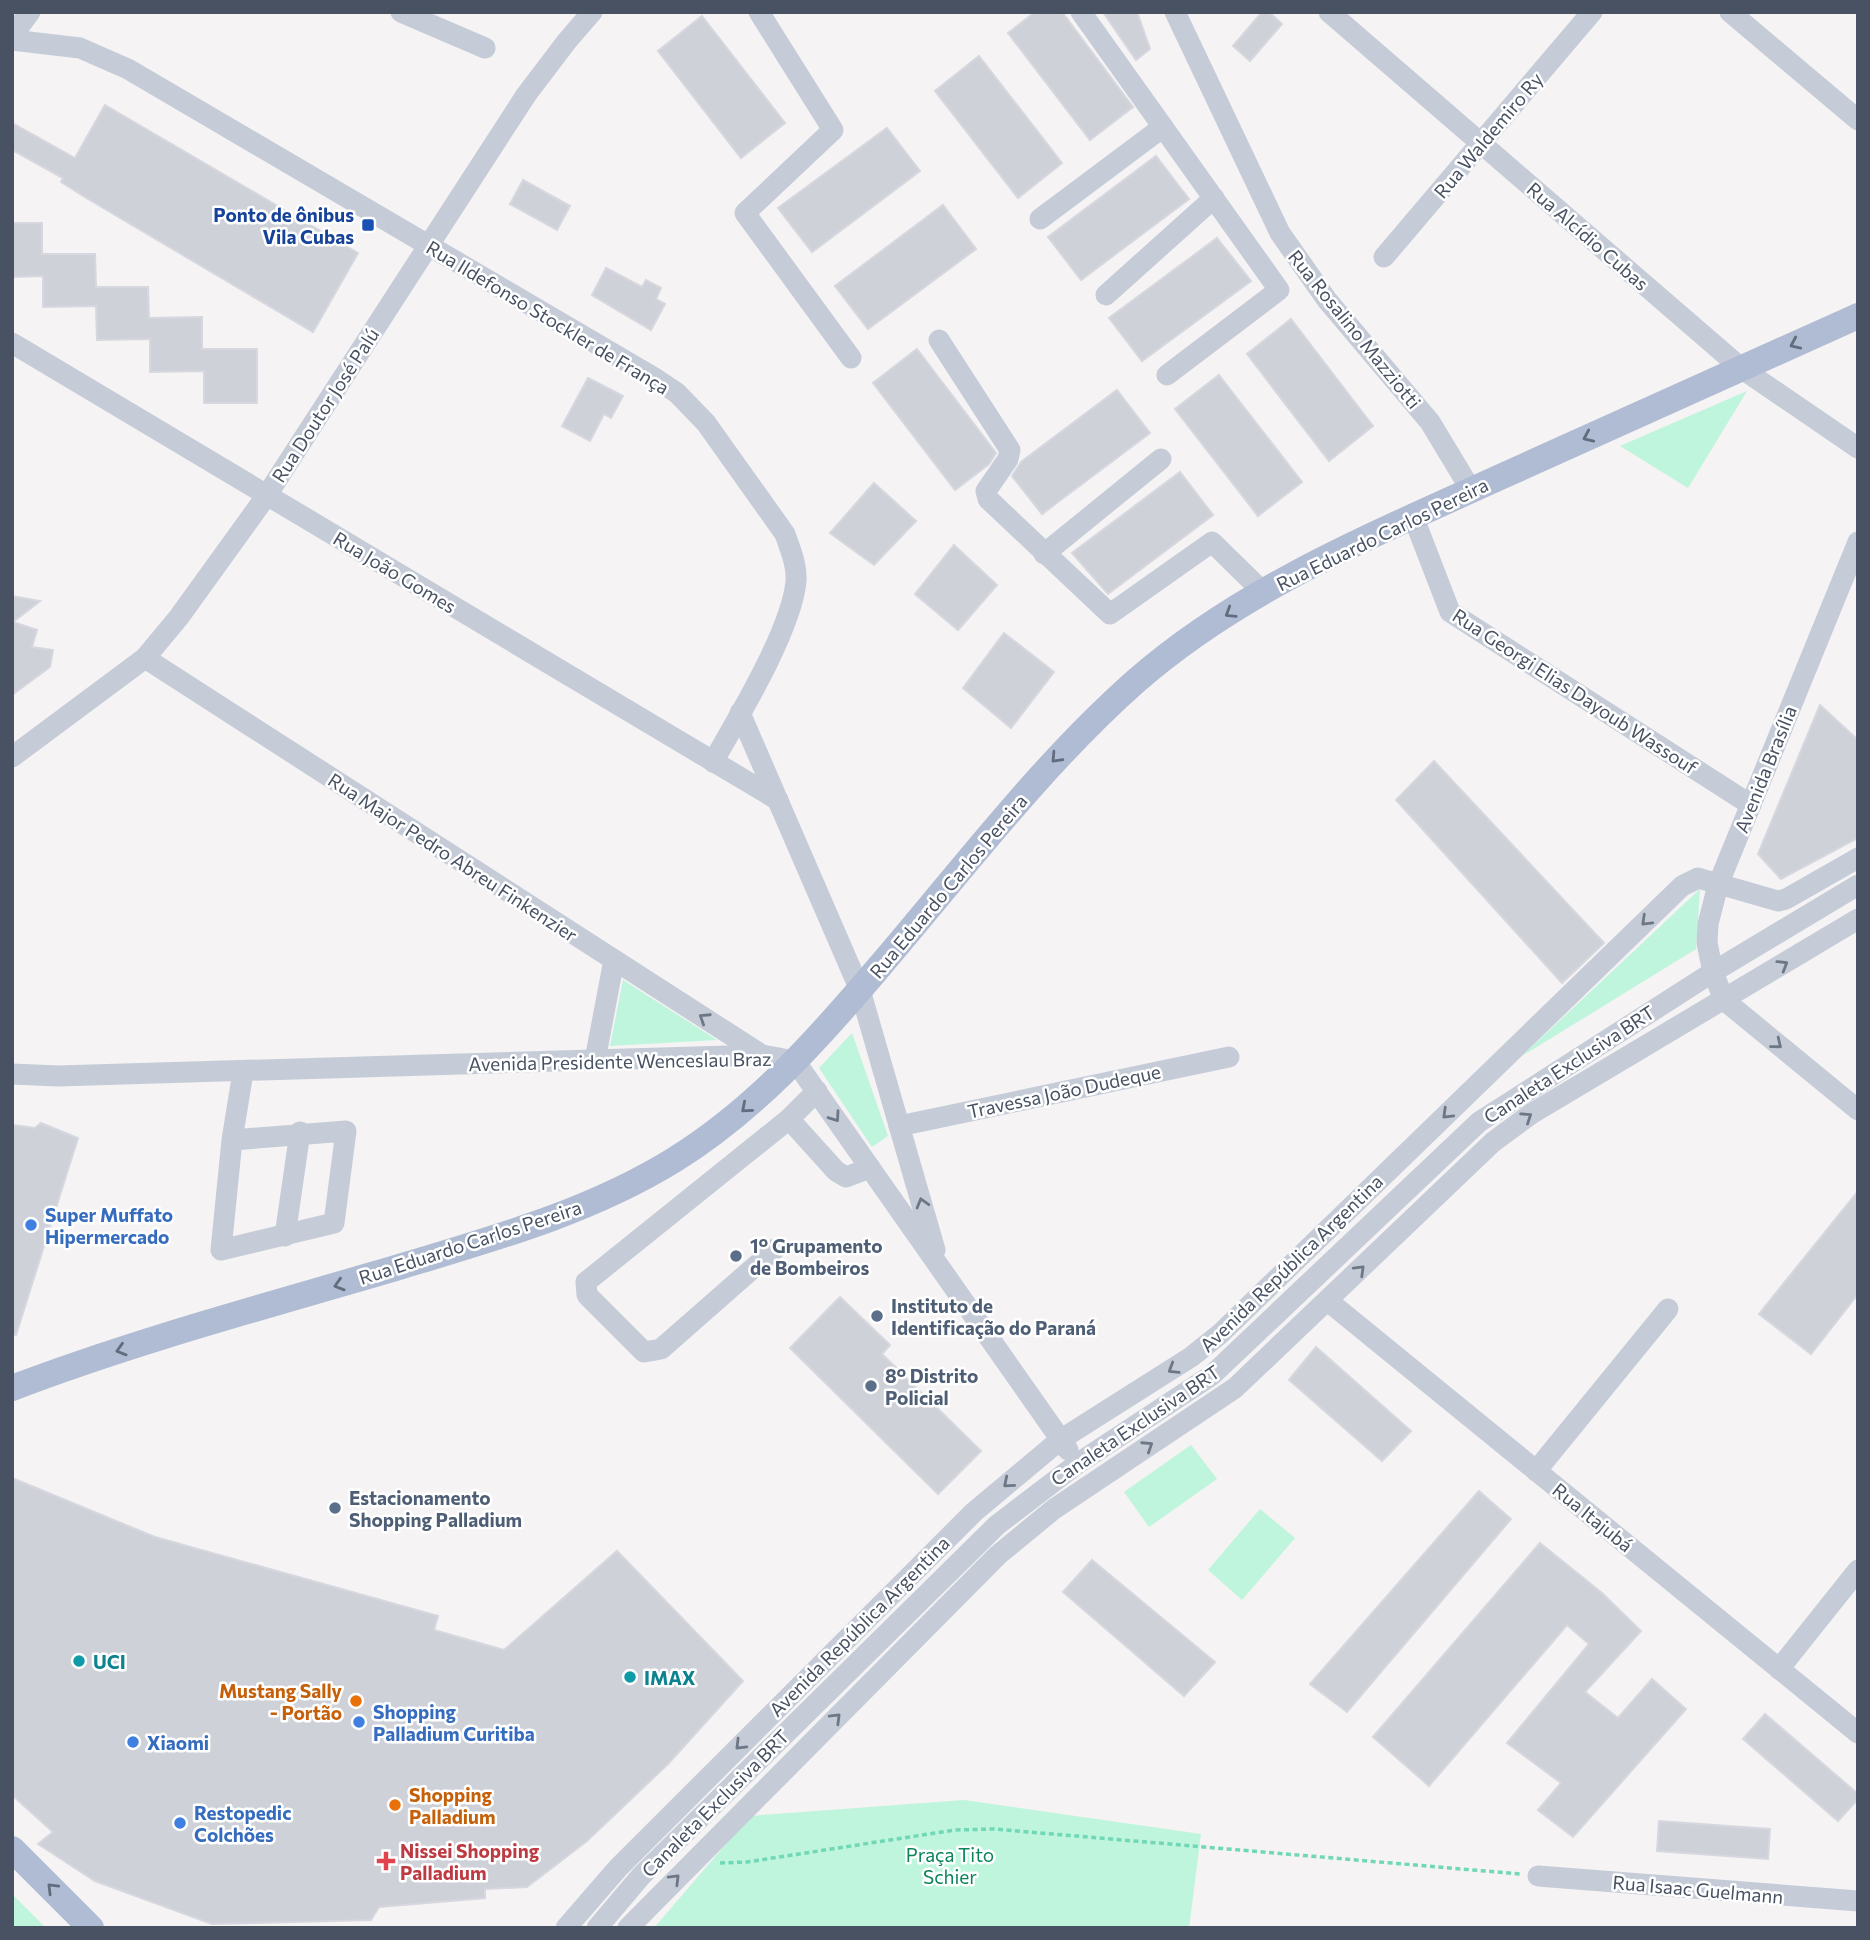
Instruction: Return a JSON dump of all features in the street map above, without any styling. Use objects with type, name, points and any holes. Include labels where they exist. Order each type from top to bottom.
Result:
[{"type":"main road","name":"Rua Eduardo Carlos Pereira","points":[[12,1388],[158,1339],[482,1242],[579,1207],[629,1185],[705,1141],[767,1089],[795,1061],[860,990],[1046,770],[1102,711],[1175,651],[1263,592],[1413,516],[1858,316]]},
{"type":"main road","points":[[12,1849],[91,1928]]},
{"type":"street","points":[[12,38],[30,12]]},
{"type":"street","points":[[401,12],[485,48]]},
{"type":"street","name":"Rua Doutor José Palú","points":[[12,757],[145,658],[207,581],[267,495],[526,94],[592,12]]},
{"type":"street","points":[[759,12],[833,130],[746,213],[851,358]]},
{"type":"street","points":[[1081,12],[1279,290],[1167,375]]},
{"type":"street","name":"Rua Rosalino Mazziotti","points":[[1175,12],[1258,193],[1280,233],[1327,300],[1430,422],[1471,490]]},
{"type":"street","name":"Rua Alcídio Cubas","points":[[1328,12],[1741,368],[1858,448]]},
{"type":"street","name":"Rua Waldemiro Ry","points":[[1384,257],[1592,12]]},
{"type":"street","points":[[1730,12],[1858,120]]},
{"type":"street","name":"Rua Ildefonso Stockler de França","points":[[12,38],[80,48],[105,57],[677,393],[706,423],[776,521],[794,558],[796,579],[785,624],[713,762]]},
{"type":"street","points":[[1041,219],[1163,127]]},
{"type":"street","points":[[1106,295],[1214,198]]},
{"type":"street","points":[[939,340],[1010,450],[1008,459],[986,491],[988,499],[1110,614],[1212,542],[1263,592]]},
{"type":"street","name":"Rua João Gomes","points":[[12,342],[778,800]]},
{"type":"street","points":[[1044,554],[1161,459]]},
{"type":"street","name":"Rua Georgi Elias Dayoub Wassouf","points":[[1413,516],[1450,612],[1751,805]]},
{"type":"street","name":"Avenida Brasília","points":[[1724,1000],[1713,972],[1707,924],[1718,885],[1858,542]]},
{"type":"street","name":"Rua Major Pedro Abreu Finkenzier","points":[[145,658],[762,1055]]},
{"type":"street","points":[[740,713],[860,990],[940,1269]]},
{"type":"street","name":"Avenida República Argentina","points":[[566,1928],[618,1868],[955,1531],[1060,1440],[1206,1346],[1682,886],[1698,878],[1763,898],[1786,900],[1858,858]]},
{"type":"street","name":"Canaleta Exclusiva BRT","points":[[597,1928],[641,1876],[965,1555],[1034,1494],[1199,1385],[1479,1122],[1713,972],[1858,885]]},
{"type":"street","points":[[628,1928],[998,1555],[1091,1484],[1235,1388],[1508,1130],[1858,919]]},
{"type":"street","points":[[595,1060],[614,960]]},
{"type":"street","points":[[1724,1000],[1858,1110]]},
{"type":"street","name":"Avenida Presidente Wenceslau Braz","points":[[12,1074],[58,1076],[243,1072],[762,1055],[795,1061],[1091,1484]]},
{"type":"street","name":"Travessa João Dudeque","points":[[899,1126],[1229,1057]]},
{"type":"street","points":[[232,1140],[300,1132],[346,1131],[334,1223],[221,1250],[232,1140],[243,1072]]},
{"type":"street","points":[[775,1249],[661,1349],[644,1352],[587,1295],[586,1282],[789,1119],[817,1091]]},
{"type":"street","points":[[789,1119],[836,1171],[846,1177],[870,1168]]},
{"type":"street","points":[[285,1236],[300,1132]]},
{"type":"street","name":"Rua Itajubá","points":[[1328,1301],[1858,1733]]},
{"type":"street","points":[[1536,1471],[1668,1309]]},
{"type":"street","points":[[1779,1669],[1858,1570]]},
{"type":"street","name":"Rua Isaac Guelmann","points":[[1538,1876],[1858,1901]]},
{"type":"path","points":[[690,1864],[747,1862],[955,1830],[994,1829],[1538,1876]]},
{"type":"green space","points":[[1747,391],[1688,488],[1620,446]]},
{"type":"green space","points":[[1700,889],[1696,949],[1522,1056]]},
{"type":"green space","points":[[623,980],[717,1040],[610,1046]]},
{"type":"green space","points":[[852,1033],[888,1136],[872,1147],[819,1068]]},
{"type":"green space","points":[[1191,1445],[1217,1479],[1149,1527],[1124,1492]]},
{"type":"green space","points":[[1260,1509],[1295,1538],[1242,1600],[1208,1570]]},
{"type":"green space","name":"Praça Tito Schier","points":[[964,1800],[1201,1834],[1189,1928],[654,1928],[750,1816]]},
{"type":"green space","points":[[12,1894],[46,1928],[12,1928]]},
{"type":"building","points":[[1035,12],[1062,12],[1133,107],[1090,140],[1008,33]]},
{"type":"building","points":[[1103,12],[1137,12],[1150,49],[1136,60]]},
{"type":"building","points":[[1262,12],[1269,12],[1282,24],[1250,61],[1233,46]]},
{"type":"building","points":[[702,16],[785,123],[741,158],[658,51]]},
{"type":"building","points":[[979,56],[1062,163],[1018,198],[935,91]]},
{"type":"building","points":[[105,105],[358,253],[313,332],[88,199],[61,182],[63,178],[12,150],[12,123],[75,158]]},
{"type":"building","points":[[887,128],[920,171],[812,252],[778,208]]},
{"type":"building","points":[[1156,156],[1189,199],[1081,280],[1048,237]]},
{"type":"building","points":[[523,180],[570,206],[557,230],[510,204]]},
{"type":"building","points":[[943,205],[976,249],[868,329],[835,286]]},
{"type":"building","points":[[12,223],[42,223],[42,254],[95,254],[96,287],[148,287],[149,318],[202,317],[202,349],[257,349],[257,403],[204,403],[204,371],[150,372],[150,339],[97,340],[96,306],[43,307],[43,276],[12,277]]},
{"type":"building","points":[[1217,238],[1251,281],[1142,361],[1109,318]]},
{"type":"building","points":[[606,268],[642,287],[646,280],[661,288],[656,299],[665,304],[651,330],[592,295]]},
{"type":"building","points":[[1291,319],[1373,426],[1329,461],[1247,354]]},
{"type":"building","points":[[917,349],[996,453],[989,464],[955,490],[873,383]]},
{"type":"building","points":[[1219,375],[1302,482],[1258,516],[1175,409]]},
{"type":"building","points":[[588,378],[623,396],[611,418],[604,414],[590,441],[562,426]]},
{"type":"building","points":[[1117,390],[1150,433],[1042,514],[1012,476],[1021,462]]},
{"type":"building","points":[[1180,472],[1213,515],[1108,594],[1072,553]]},
{"type":"building","points":[[874,483],[916,521],[874,565],[830,533]]},
{"type":"building","points":[[954,545],[997,585],[958,630],[915,594]]},
{"type":"building","points":[[12,596],[40,601],[13,622],[37,630],[32,647],[53,650],[50,667],[12,695]]},
{"type":"building","points":[[1004,633],[1054,672],[1011,728],[963,688]]},
{"type":"building","points":[[1820,705],[1858,740],[1858,838],[1781,879],[1758,854]]},
{"type":"building","points":[[1434,761],[1604,943],[1562,983],[1396,800]]},
{"type":"building","name":"Super Muffato Hipermercado","points":[[41,1123],[78,1138],[16,1335],[12,1334],[12,1125],[35,1128]]},
{"type":"building","points":[[1858,1191],[1858,1294],[1811,1354],[1759,1314]]},
{"type":"building","name":"8° Distrito Policial","points":[[840,1297],[890,1345],[882,1354],[981,1451],[938,1494],[790,1348]]},
{"type":"building","points":[[1316,1347],[1411,1431],[1382,1461],[1289,1380]]},
{"type":"building","name":"Shopping Palladium Curitiba","points":[[12,1478],[155,1537],[438,1616],[434,1630],[504,1650],[617,1551],[743,1681],[668,1764],[587,1841],[527,1887],[485,1889],[485,1898],[379,1907],[371,1920],[212,1924],[95,1881],[38,1844],[53,1832],[12,1795]]},
{"type":"building","points":[[1479,1491],[1511,1519],[1347,1712],[1310,1684]]},
{"type":"building","points":[[1540,1543],[1602,1593],[1641,1631],[1585,1692],[1618,1718],[1652,1679],[1686,1709],[1573,1837],[1538,1810],[1561,1783],[1507,1743],[1589,1644],[1567,1625],[1429,1786],[1373,1737]]},
{"type":"building","points":[[1092,1560],[1215,1662],[1184,1696],[1063,1592]]},
{"type":"building","points":[[1765,1714],[1858,1794],[1858,1799],[1838,1821],[1743,1739]]},
{"type":"building","points":[[1659,1821],[1770,1829],[1768,1859],[1657,1851]]},
{"type":"place","name":"Ponto de ônibus Vila Cubas","points":[[368,225]]},
{"type":"place","name":"Super Muffato Hipermercado","points":[[31,1225]]},
{"type":"place","name":"1° Grupamento de Bombeiros","points":[[736,1256]]},
{"type":"place","name":"Instituto de Identificação do Paraná","points":[[877,1316]]},
{"type":"place","name":"8° Distrito Policial","points":[[871,1386]]},
{"type":"place","name":"Estacionamento Shopping Palladium","points":[[335,1508]]},
{"type":"place","name":"UCI","points":[[79,1661]]},
{"type":"place","name":"IMAX","points":[[630,1677]]},
{"type":"place","name":"Mustang Sally - Portão","points":[[356,1701]]},
{"type":"place","name":"Shopping Palladium Curitiba","points":[[359,1722]]},
{"type":"place","name":"Xiaomi","points":[[133,1742]]},
{"type":"place","name":"Shopping Palladium","points":[[395,1805]]},
{"type":"place","name":"Restopedic Colchões","points":[[180,1823]]},
{"type":"place","name":"Nissei Shopping Palladium","points":[[386,1861]]}]
